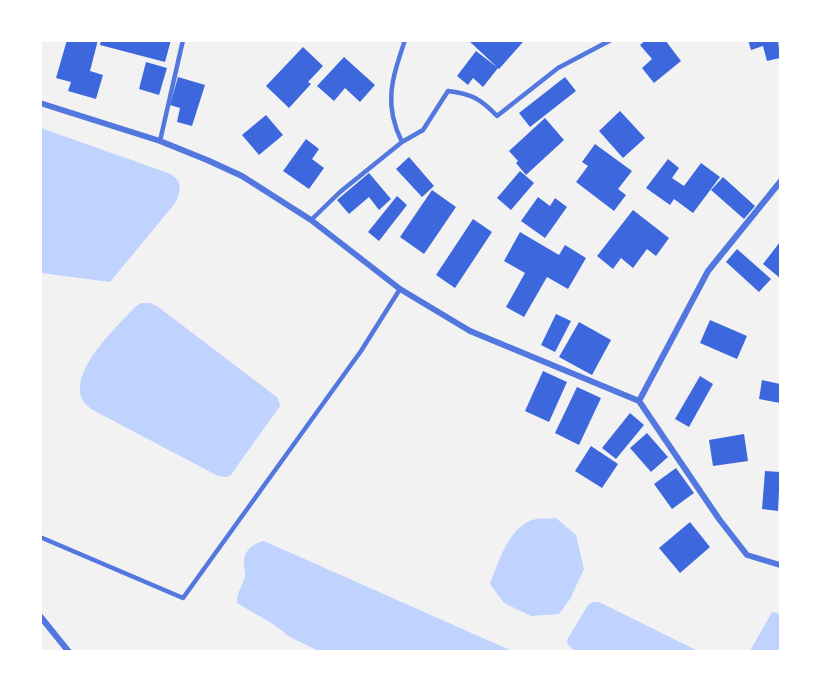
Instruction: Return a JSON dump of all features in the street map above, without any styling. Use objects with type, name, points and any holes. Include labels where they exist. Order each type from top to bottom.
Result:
[{"type":"street","points":[[40,103],[160,141],[242,176],[311,220],[400,289],[471,331],[639,401],[719,519],[747,555],[780,565]]},
{"type":"street","points":[[639,401],[708,271],[780,182]]},
{"type":"street","points":[[40,616],[69,651]]},
{"type":"lane","points":[[160,141],[183,40]]},
{"type":"lane","points":[[402,142],[393,123],[391,108],[393,76],[405,40]]},
{"type":"lane","points":[[311,220],[340,192],[402,142],[423,130],[448,91],[468,93],[485,103],[497,116],[558,68],[611,40]]},
{"type":"lane","points":[[40,537],[183,598],[361,351],[400,289]]},
{"type":"water","points":[[41,128],[168,173],[180,185],[176,202],[110,282],[41,273]]},
{"type":"water","points":[[141,303],[157,306],[278,398],[280,406],[230,476],[218,476],[91,409],[82,399],[80,387],[89,362],[107,337]]},
{"type":"water","points":[[556,518],[576,535],[584,569],[570,599],[559,614],[531,616],[504,603],[490,584],[506,545],[519,528],[536,519]]},
{"type":"water","points":[[264,541],[512,651],[319,651],[290,637],[237,603],[245,575],[245,556],[252,546]]},
{"type":"water","points":[[599,602],[698,651],[575,651],[567,644],[568,638],[588,605]]},
{"type":"water","points":[[772,612],[780,614],[780,651],[750,651]]},
{"type":"building","points":[[67,40],[98,40],[90,71],[103,75],[96,99],[68,91],[71,82],[56,78]]},
{"type":"building","points":[[101,40],[171,40],[165,62],[100,45]]},
{"type":"building","points":[[468,40],[521,40],[523,42],[499,69]]},
{"type":"building","points":[[646,40],[665,40],[681,61],[654,83],[642,68],[652,59],[640,45]]},
{"type":"building","points":[[748,40],[778,40],[780,58],[767,61],[763,46],[751,50]]},
{"type":"building","points":[[303,47],[323,66],[308,82],[311,84],[289,108],[266,86]]},
{"type":"building","points":[[476,51],[498,68],[483,87],[473,78],[468,85],[457,76]]},
{"type":"building","points":[[344,57],[375,85],[360,102],[345,88],[334,101],[317,86]]},
{"type":"building","points":[[146,62],[167,68],[159,95],[139,89]]},
{"type":"building","points":[[178,77],[205,85],[192,126],[177,122],[180,108],[170,105]]},
{"type":"building","points":[[565,77],[576,91],[530,127],[519,113]]},
{"type":"building","points":[[620,111],[645,138],[623,158],[599,131]]},
{"type":"building","points":[[266,115],[283,135],[259,155],[242,135]]},
{"type":"building","points":[[545,118],[564,140],[526,175],[509,151]]},
{"type":"building","points":[[306,139],[319,149],[312,159],[324,168],[309,189],[283,171]]},
{"type":"building","points":[[595,144],[632,171],[618,189],[626,195],[614,211],[576,182],[588,166],[582,162]]},
{"type":"building","points":[[409,157],[434,186],[422,197],[396,169]]},
{"type":"building","points":[[668,159],[679,168],[672,178],[684,186],[701,163],[720,177],[693,213],[674,199],[670,205],[646,188]]},
{"type":"building","points":[[520,171],[534,183],[511,210],[497,198]]},
{"type":"building","points":[[369,173],[391,199],[379,210],[369,197],[349,214],[337,200]]},
{"type":"building","points":[[723,177],[755,206],[744,219],[711,190]]},
{"type":"building","points":[[432,190],[456,207],[424,254],[400,237]]},
{"type":"building","points":[[397,196],[407,205],[379,241],[368,232]]},
{"type":"building","points":[[538,197],[550,206],[555,198],[567,207],[545,238],[521,221]]},
{"type":"building","points":[[633,210],[669,238],[656,256],[647,249],[633,268],[621,258],[613,269],[597,256]]},
{"type":"building","points":[[473,219],[492,232],[455,288],[436,275]]},
{"type":"building","points":[[520,232],[559,255],[565,245],[586,258],[568,289],[547,277],[524,317],[506,307],[525,273],[504,261]]},
{"type":"building","points":[[780,242],[780,278],[763,264]]},
{"type":"building","points":[[737,249],[771,279],[759,292],[726,262]]},
{"type":"building","points":[[556,314],[571,321],[555,352],[541,345]]},
{"type":"building","points":[[710,320],[747,336],[737,359],[700,343]]},
{"type":"building","points":[[579,322],[611,340],[592,375],[559,357]]},
{"type":"building","points":[[543,371],[567,382],[549,422],[525,411]]},
{"type":"building","points":[[700,376],[713,384],[689,427],[675,419]]},
{"type":"building","points":[[762,380],[780,384],[780,403],[759,399]]},
{"type":"building","points":[[577,387],[601,398],[579,445],[555,433]]},
{"type":"building","points":[[630,413],[644,425],[616,459],[602,448]]},
{"type":"building","points":[[647,433],[668,457],[651,472],[630,448]]},
{"type":"building","points":[[744,434],[748,461],[713,466],[709,440]]},
{"type":"building","points":[[591,446],[618,464],[602,488],[575,471]]},
{"type":"building","points":[[676,468],[694,493],[672,509],[654,484]]},
{"type":"building","points":[[765,471],[780,472],[778,511],[762,509]]},
{"type":"building","points":[[690,522],[710,547],[680,573],[659,548]]}]
